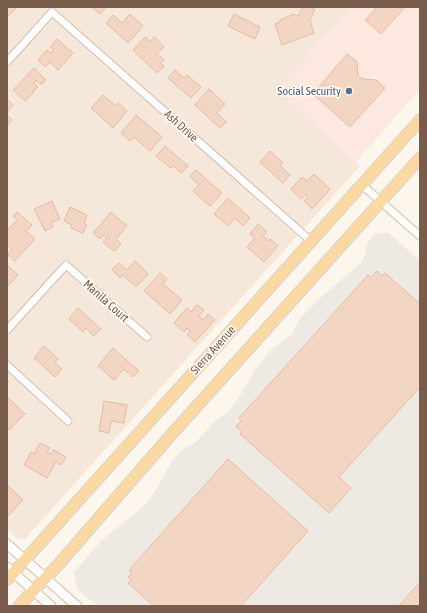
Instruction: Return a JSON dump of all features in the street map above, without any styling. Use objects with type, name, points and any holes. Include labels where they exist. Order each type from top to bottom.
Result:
[{"type":"main road","name":"Sierra Avenue","points":[[9,573],[25,560],[420,120]]},
{"type":"main road","points":[[19,606],[58,566],[171,435],[420,158]]},
{"type":"street","name":"Ash Drive","points":[[7,62],[52,12],[311,241]]},
{"type":"street","points":[[362,185],[420,236]]},
{"type":"street","name":"Manila Court","points":[[7,330],[66,265],[147,337]]},
{"type":"street","points":[[7,365],[68,420]]},
{"type":"street","points":[[7,544],[77,606]]},
{"type":"street","points":[[9,573],[34,591],[51,606]]},
{"type":"shaded area","points":[[7,7],[352,7],[277,89],[360,166],[25,539],[18,539],[7,529]]},
{"type":"shaded area","points":[[352,7],[420,7],[420,89],[356,162],[277,89]]},
{"type":"shaded area","points":[[389,233],[420,261],[420,606],[98,606],[87,598],[77,588],[74,572],[102,540],[145,505],[154,493],[174,458],[185,448],[196,442],[214,422],[229,411],[256,369],[272,349],[291,335],[301,317],[321,297],[360,264],[366,254],[367,243],[375,234]]},
{"type":"building","points":[[7,7],[17,7],[8,16]]},
{"type":"building","points":[[91,7],[106,7],[100,14]]},
{"type":"building","points":[[303,7],[310,7],[315,10],[310,20],[314,33],[282,45],[275,24],[280,22],[280,20],[294,14],[298,16]]},
{"type":"building","points":[[377,7],[405,7],[381,34],[365,20]]},
{"type":"building","points":[[130,14],[143,26],[128,43],[106,23],[113,15],[122,23]]},
{"type":"building","points":[[234,14],[260,27],[255,39],[228,26]]},
{"type":"building","points":[[145,37],[150,41],[154,37],[164,47],[157,54],[164,60],[161,63],[164,66],[157,73],[133,50]]},
{"type":"building","points":[[57,39],[73,53],[58,70],[50,62],[45,67],[38,60],[47,50],[51,53],[54,50],[50,47]]},
{"type":"building","name":"Social Security","points":[[347,54],[357,62],[358,75],[363,79],[376,80],[385,88],[350,127],[313,94]]},
{"type":"building","points":[[34,68],[46,80],[40,84],[36,80],[34,83],[38,87],[25,101],[13,90]]},
{"type":"building","points":[[175,70],[184,78],[187,75],[201,87],[191,98],[168,78]]},
{"type":"building","points":[[209,89],[225,104],[217,113],[226,122],[220,128],[195,105]]},
{"type":"building","points":[[103,95],[116,106],[118,103],[127,111],[113,128],[91,108]]},
{"type":"building","points":[[7,99],[13,105],[7,112]]},
{"type":"building","points":[[7,115],[12,120],[7,126]]},
{"type":"building","points":[[136,115],[162,137],[150,151],[134,137],[130,141],[121,133]]},
{"type":"building","points":[[165,146],[188,166],[182,173],[173,166],[171,168],[156,156]]},
{"type":"building","points":[[270,151],[283,163],[280,166],[290,175],[283,183],[260,162]]},
{"type":"building","points":[[196,170],[222,193],[210,206],[193,191],[199,185],[190,176]]},
{"type":"building","points":[[314,174],[330,189],[312,209],[304,201],[308,198],[305,195],[301,199],[291,189],[302,177],[307,181]]},
{"type":"building","points":[[228,198],[250,218],[243,226],[235,218],[228,226],[214,214]]},
{"type":"building","points":[[52,201],[60,219],[51,223],[53,227],[45,231],[34,209]]},
{"type":"building","points":[[70,207],[87,215],[84,223],[87,225],[83,233],[71,228],[72,225],[64,221]]},
{"type":"building","points":[[17,212],[32,225],[26,231],[35,239],[15,261],[8,255],[12,249],[7,245],[7,231],[17,220],[13,216]]},
{"type":"building","points":[[111,212],[127,226],[116,239],[121,244],[114,251],[103,242],[107,238],[103,235],[100,239],[93,233]]},
{"type":"building","points":[[258,224],[267,232],[263,236],[269,241],[270,239],[278,246],[264,262],[247,247],[255,238],[250,234]]},
{"type":"building","points":[[135,261],[148,274],[136,287],[123,275],[120,278],[112,270],[119,263],[127,270]]},
{"type":"building","points":[[7,265],[18,275],[7,287]]},
{"type":"building","points":[[377,271],[382,276],[385,273],[420,304],[420,387],[339,477],[351,488],[329,513],[240,434],[242,432],[236,426],[241,421],[239,418],[368,275],[371,277]]},
{"type":"building","points":[[160,273],[167,279],[163,284],[182,300],[170,314],[144,291]]},
{"type":"building","points":[[197,305],[204,310],[199,316],[203,320],[208,314],[215,320],[195,342],[187,335],[190,331],[187,328],[184,332],[174,323],[187,308],[191,312]]},
{"type":"building","points":[[78,308],[101,329],[94,336],[86,328],[83,332],[69,319]]},
{"type":"building","points":[[44,346],[58,359],[55,362],[62,369],[55,377],[34,358]]},
{"type":"building","points":[[113,348],[139,371],[133,377],[124,369],[114,380],[98,366]]},
{"type":"building","points":[[7,397],[25,414],[9,430],[7,428]]},
{"type":"building","points":[[104,401],[127,405],[124,423],[111,421],[109,433],[99,431]]},
{"type":"building","points":[[40,443],[50,448],[47,452],[51,454],[54,450],[66,457],[61,465],[56,462],[47,478],[24,465],[31,452],[34,454]]},
{"type":"building","points":[[228,459],[308,531],[241,606],[154,606],[128,583],[131,579],[128,577],[132,573],[129,570]]},
{"type":"building","points":[[7,485],[23,500],[8,516],[7,515]]},
{"type":"building","points":[[420,582],[420,606],[399,606]]},
{"type":"place","name":"Social Security","points":[[349,91]]}]
